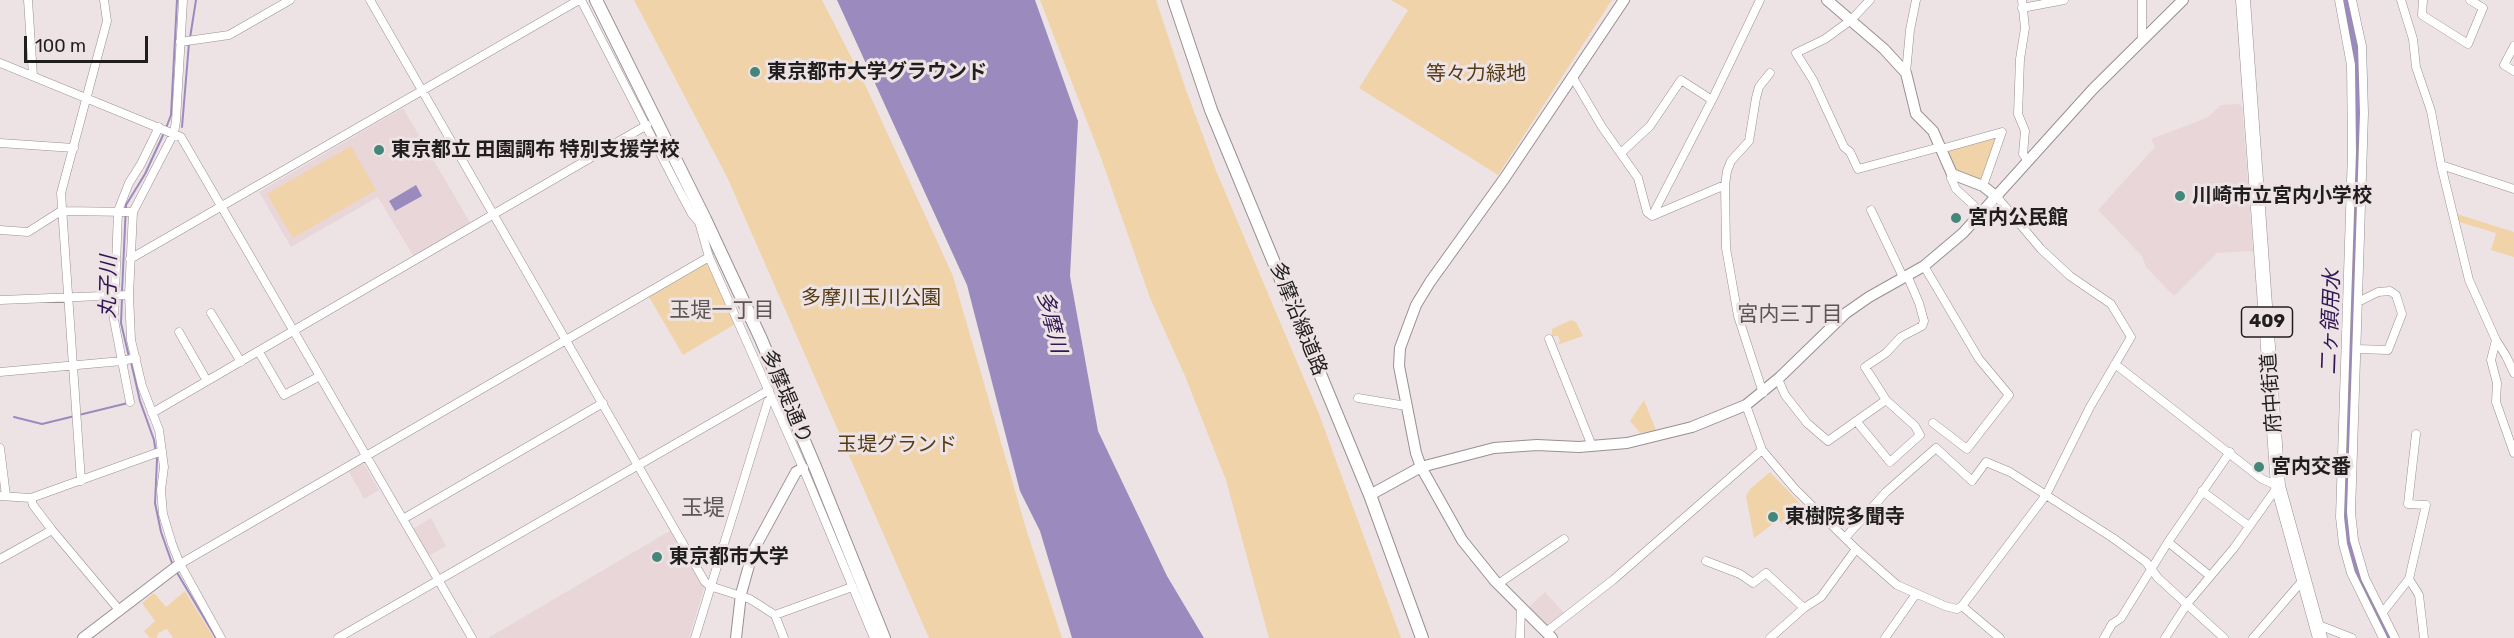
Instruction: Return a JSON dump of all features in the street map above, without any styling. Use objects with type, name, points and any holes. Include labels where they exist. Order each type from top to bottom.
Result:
[{"type":"highway","name":"府中街道","points":[[2243,0],[2278,486],[2319,638]]},
{"type":"main road","name":"多摩堤通り","points":[[596,0],[798,425],[884,638]]},
{"type":"main road","name":"多摩沿線道路","points":[[1174,0],[1211,110],[1370,495],[1422,638]]},
{"type":"street","points":[[28,0],[33,76]]},
{"type":"street","points":[[81,481],[61,193],[108,21],[104,0]]},
{"type":"street","points":[[183,0],[185,41],[174,133],[133,212],[129,295],[131,339],[159,430],[164,467],[160,490],[163,514],[176,567],[221,638]]},
{"type":"street","points":[[185,41],[230,35],[290,0]]},
{"type":"street","points":[[370,0],[705,582],[710,586],[741,594],[775,615],[784,638]]},
{"type":"street","points":[[130,259],[580,0],[692,214],[702,220],[709,257],[803,468],[874,638]]},
{"type":"street","points":[[1624,0],[1416,305],[1400,348],[1399,366],[1416,453],[1421,467],[1457,533],[1498,584],[1549,635],[1762,450]]},
{"type":"street","points":[[1652,216],[1760,0]]},
{"type":"street","points":[[1827,0],[1884,49],[1906,74]]},
{"type":"street","points":[[1870,0],[1851,20],[1825,39],[1796,53],[1813,80],[1844,147],[1850,152],[1858,169],[2002,132],[1983,186]]},
{"type":"street","points":[[1916,0],[1910,30],[1906,74],[1916,114],[1933,131],[1952,174],[1951,178],[1956,189],[1982,213]]},
{"type":"street","points":[[2028,161],[2023,154],[2025,131],[2018,114],[2020,60],[2025,28],[2022,4],[2064,0]]},
{"type":"street","points":[[2142,0],[2142,39]]},
{"type":"street","points":[[1370,495],[1421,467],[1494,448],[1537,445],[1592,446],[1654,438],[1692,428],[1746,405],[1763,393],[1846,313],[1869,297],[1924,266],[1964,232],[2093,89],[2183,0]]},
{"type":"street","points":[[2339,0],[2358,113],[2360,245],[2357,349],[2340,517],[2351,553],[2395,638]]},
{"type":"street","points":[[2352,0],[2361,46],[2348,245],[2351,573],[2383,638]]},
{"type":"street","points":[[2401,0],[2413,39],[2416,67],[2431,111],[2441,165],[2469,280],[2496,340],[2514,373]]},
{"type":"street","points":[[2422,0],[2422,15],[2468,44],[2483,8],[2470,0]]},
{"type":"street","points":[[2514,46],[2504,65],[2514,71]]},
{"type":"street","points":[[0,63],[181,137],[472,638]]},
{"type":"street","points":[[1763,393],[1738,316],[1726,249],[1725,185],[1731,161],[1749,141],[1756,98],[1760,87],[1770,74]]},
{"type":"street","points":[[1572,76],[1602,127],[1638,178],[1647,212],[1652,216]]},
{"type":"street","points":[[1621,153],[1650,126],[1681,80],[1712,100]]},
{"type":"street","points":[[152,413],[647,125]]},
{"type":"street","points":[[130,402],[114,320],[118,211],[129,183],[159,127]]},
{"type":"street","points":[[0,143],[74,148]]},
{"type":"street","points":[[2441,165],[2514,189]]},
{"type":"street","points":[[1746,405],[1762,450],[1795,489],[1889,580],[1951,608],[1957,609],[1962,606],[2046,495],[2090,407],[2131,337],[2111,304],[2070,276],[2041,249],[1997,197],[1983,186],[1952,174]]},
{"type":"street","points":[[1652,216],[1725,185]]},
{"type":"street","points":[[1857,422],[1890,462],[1920,435],[1915,426],[1886,400],[1865,367],[1886,353],[1901,337],[1922,326],[1924,321],[1919,303],[1871,210]]},
{"type":"street","points":[[0,230],[28,232],[61,212],[133,212]]},
{"type":"street","points":[[2348,245],[2360,245]]},
{"type":"street","points":[[87,637],[176,567],[709,257]]},
{"type":"street","points":[[1924,266],[1979,359],[2009,395],[1967,449],[1933,423]]},
{"type":"street","points":[[2357,349],[2388,350],[2402,314],[2396,295],[2390,291],[2378,292],[2358,302]]},
{"type":"street","points":[[0,300],[129,295]]},
{"type":"street","points":[[211,313],[241,362]]},
{"type":"street","points":[[179,332],[207,381]]},
{"type":"street","points":[[1548,339],[1592,446]]},
{"type":"street","points":[[2496,340],[2492,360],[2496,383],[2496,402],[2514,453]]},
{"type":"street","points":[[259,352],[284,395],[320,376]]},
{"type":"street","points":[[0,372],[136,358]]},
{"type":"street","points":[[2115,364],[2262,479],[2278,486],[2187,604],[2165,638]]},
{"type":"street","points":[[1778,379],[1785,395],[1807,423],[1828,441],[1886,400]]},
{"type":"street","points":[[338,638],[769,390]]},
{"type":"street","points":[[1358,398],[1406,406]]},
{"type":"street","points":[[695,638],[768,401],[773,399]]},
{"type":"street","points":[[403,519],[603,403]]},
{"type":"street","points":[[2382,612],[2409,579],[2426,505],[2408,504],[2416,434]]},
{"type":"street","points":[[0,448],[3,496],[31,498],[162,451]]},
{"type":"street","points":[[1845,538],[1886,492],[1936,448],[1972,481],[1986,462],[2010,472],[2113,538],[2146,562],[2151,570],[2224,638]]},
{"type":"street","points":[[2104,638],[2112,624],[2121,618],[2168,542],[2230,452]]},
{"type":"street","points":[[736,638],[741,594],[749,562],[762,531],[796,472],[803,468]]},
{"type":"street","points":[[2202,491],[2249,526]]},
{"type":"street","points":[[31,498],[33,505],[52,530],[120,611]]},
{"type":"street","points":[[0,559],[52,530]]},
{"type":"street","points":[[1498,584],[1564,539]]},
{"type":"street","points":[[2168,542],[2210,576]]},
{"type":"street","points":[[1770,638],[1804,608],[1821,597],[1856,549]]},
{"type":"street","points":[[1706,561],[1740,573],[1753,583],[1766,573],[1804,608]]},
{"type":"street","points":[[2409,579],[2419,595],[2424,638]]},
{"type":"street","points":[[2253,638],[2303,580]]},
{"type":"street","points":[[775,615],[852,587]]},
{"type":"street","points":[[1885,638],[1916,594]]},
{"type":"street","points":[[1962,606],[2000,638]]},
{"type":"street","points":[[1520,638],[1521,607]]},
{"type":"street","points":[[2316,624],[2352,638]]},
{"type":"shaded area","name":"川崎市立宮内小学校","points":[[2239,104],[2242,106],[2253,251],[2217,253],[2174,296],[2146,267],[2142,256],[2098,210],[2155,147],[2151,139],[2207,118],[2221,105]]},
{"type":"shaded area","name":"東京都立 田園調布 特別支援学校","points":[[403,108],[472,226],[415,259],[378,197],[291,247],[259,192]]},
{"type":"shaded area","points":[[362,461],[379,490],[364,499],[348,470]]},
{"type":"shaded area","points":[[431,518],[446,546],[427,557],[411,530]]},
{"type":"shaded area","name":"東京都市大学","points":[[673,529],[705,584],[689,638],[488,638]]},
{"type":"shaded area","points":[[1545,592],[1565,614],[1548,627],[1529,607]]},
{"type":"green space","name":"多摩川玉川公園","points":[[634,0],[822,0],[862,78],[953,276],[1027,532],[1062,638],[929,638],[727,177]]},
{"type":"green space","points":[[1040,0],[1156,0],[1217,173],[1319,414],[1401,638],[1269,638],[1226,480],[1185,376],[1150,298],[1100,155]]},
{"type":"green space","name":"等々力緑地","points":[[1391,0],[1612,0],[1498,175],[1359,88],[1408,10]]},
{"type":"green space","points":[[2002,132],[1983,186],[1952,174],[1941,149]]},
{"type":"green space","points":[[351,146],[376,190],[293,238],[267,194]]},
{"type":"green space","points":[[2457,214],[2514,232],[2514,257],[2491,250],[2496,233],[2459,222]]},
{"type":"green space","points":[[706,263],[710,264],[737,323],[683,355],[649,297]]},
{"type":"green space","points":[[1571,320],[1576,322],[1583,336],[1557,345],[1560,341],[1558,336],[1552,336],[1552,329]]},
{"type":"green space","points":[[1644,400],[1656,430],[1640,433],[1630,421]]},
{"type":"green space","points":[[1770,472],[1809,513],[1790,529],[1778,520],[1754,538],[1746,496],[1750,489]]},
{"type":"green space","points":[[185,591],[214,638],[173,638],[167,629],[158,633],[157,638],[150,638],[144,631],[155,621],[142,603],[154,593],[166,607]]},
{"type":"water","name":"多摩川","points":[[837,0],[1035,0],[1078,121],[1070,276],[1098,431],[1167,576],[1204,638],[1072,638],[1040,531],[1020,491],[967,285]]},
{"type":"water","points":[[416,185],[422,196],[395,211],[389,201]]},
{"type":"waterway","name":"丸子川","points":[[166,128],[171,115],[177,0]]},
{"type":"waterway","points":[[190,38],[196,0]]},
{"type":"waterway","name":"二ヶ領用水","points":[[2345,0],[2356,47],[2358,107],[2346,514],[2348,544],[2359,579],[2390,638]]},
{"type":"waterway","points":[[182,127],[189,43]]},
{"type":"waterway","name":"丸子川","points":[[122,292],[126,205],[145,174],[164,133]]},
{"type":"waterway","name":"丸子川","points":[[122,298],[121,323],[129,357]]},
{"type":"waterway","name":"丸子川","points":[[131,362],[140,401],[154,440],[157,460],[155,503],[161,532],[173,566]]},
{"type":"waterway","points":[[14,417],[42,424],[128,403]]},
{"type":"waterway","name":"丸子川","points":[[176,571],[216,638]]},
{"type":"place","name":"東京都市大学グラウンド","points":[[755,72]]},
{"type":"place","name":"東京都立 田園調布 特別支援学校","points":[[379,150]]},
{"type":"place","name":"川崎市立宮内小学校","points":[[2180,196]]},
{"type":"place","name":"宮内公民館","points":[[1956,218]]},
{"type":"place","name":"宮内交番","points":[[2259,467]]},
{"type":"place","name":"東樹院多聞寺","points":[[1773,517]]},
{"type":"place","name":"東京都市大学","points":[[657,557]]},
{"type":"district","name":"玉堤一丁目","points":[[722,311]]},
{"type":"district","name":"宮内三丁目","points":[[1790,315]]},
{"type":"district","name":"玉堤","points":[[703,509]]},
{"type":"park label","name":"玉堤グランド","points":[[897,445]]}]
